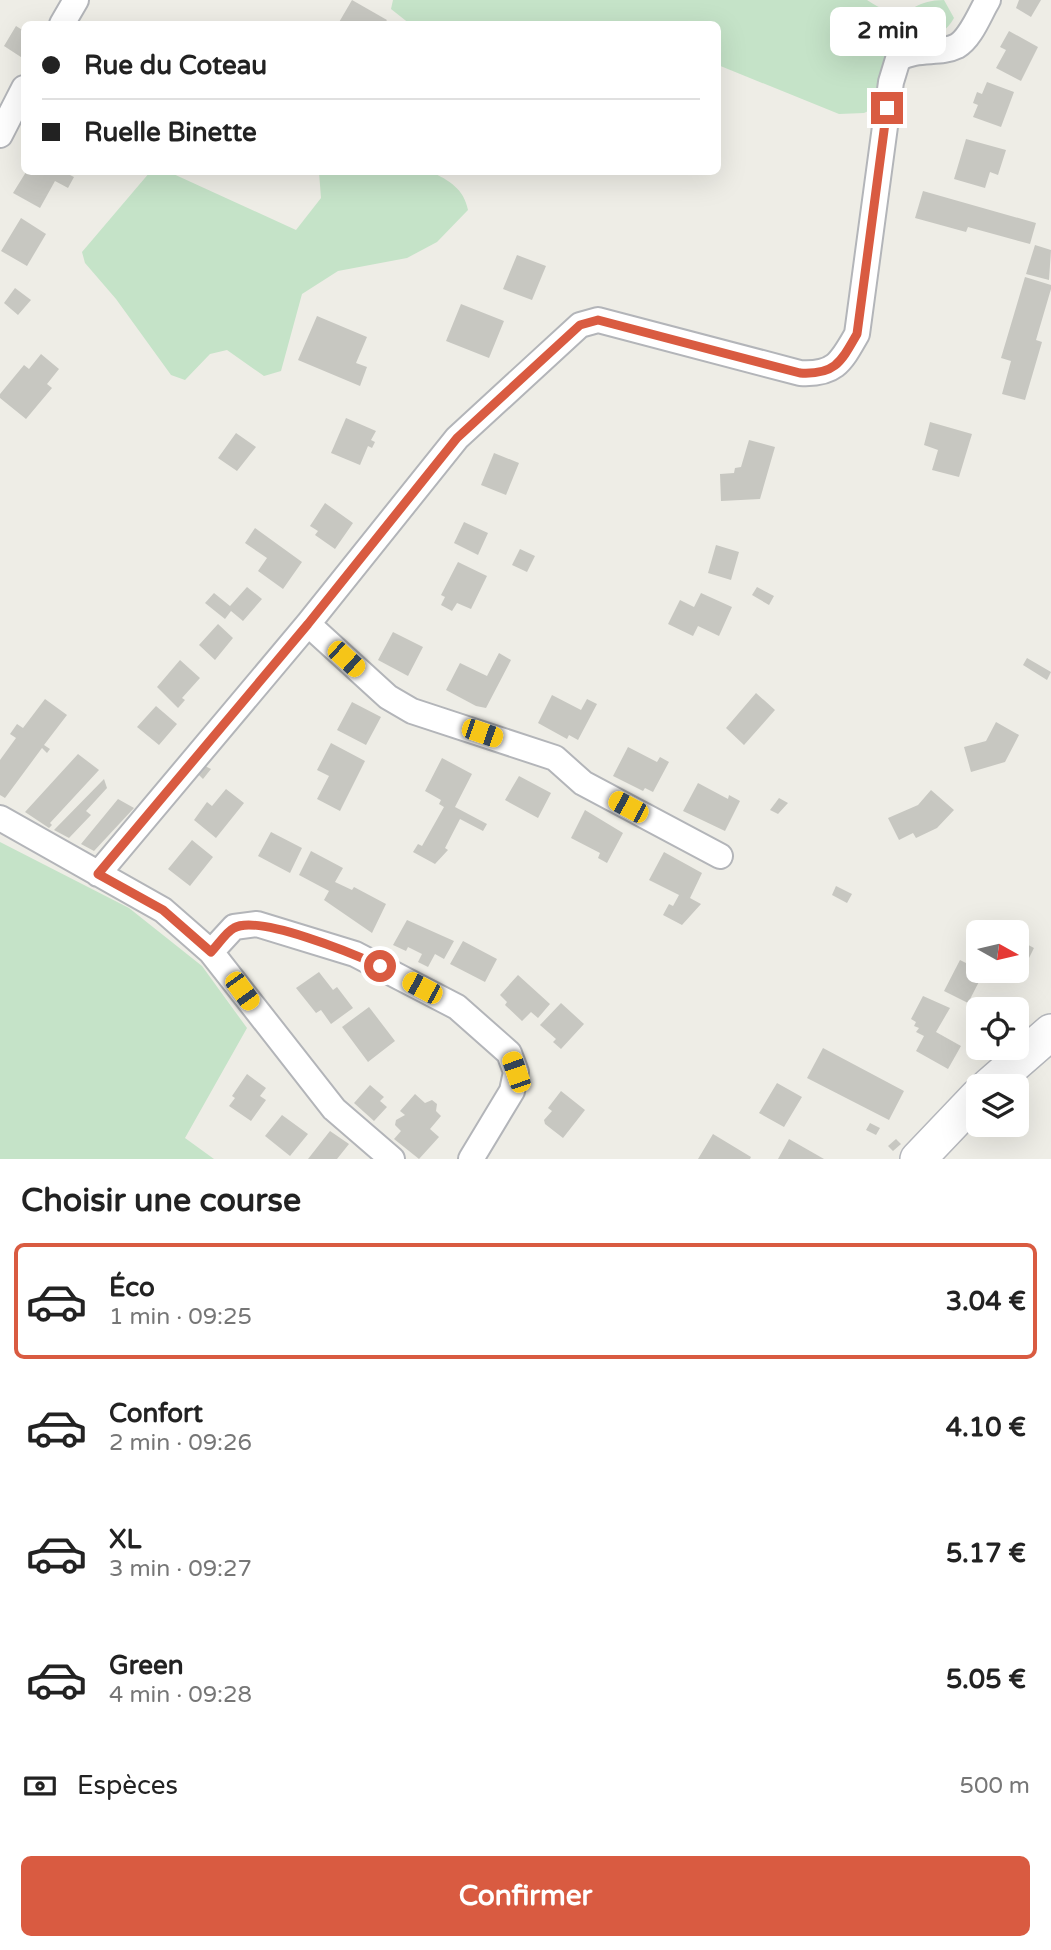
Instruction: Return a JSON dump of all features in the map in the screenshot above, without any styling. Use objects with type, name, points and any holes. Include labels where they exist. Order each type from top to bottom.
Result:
[{"type":"main road","points":[[1003,1074],[1051,1032]]},
{"type":"main road","points":[[918,1159],[966,1109]]},
{"type":"street","points":[[64,21],[76,0]]},
{"type":"street","points":[[98,874],[308,624],[457,438],[580,325],[598,320],[800,373],[820,374],[841,363],[857,334],[891,82],[898,59],[910,52],[957,46],[969,33],[988,0]]},
{"type":"street","points":[[0,135],[21,94]]},
{"type":"street","points":[[308,624],[388,696],[412,711],[555,758],[583,783],[719,856]]},
{"type":"street","points":[[0,818],[163,910],[211,952],[334,1108],[392,1159]]},
{"type":"street","points":[[211,952],[234,927],[257,924],[355,954],[457,1007],[509,1053],[516,1072],[512,1091],[471,1159]]},
{"type":"green space","points":[[393,0],[867,0],[881,8],[900,13],[931,1],[944,0],[954,18],[942,33],[934,38],[888,58],[875,108],[864,113],[839,114],[721,66],[721,21],[406,21],[391,9]]},
{"type":"green space","points":[[147,175],[176,175],[296,230],[321,198],[319,175],[438,175],[455,186],[463,196],[468,210],[437,242],[407,258],[338,271],[302,294],[281,371],[264,376],[227,350],[210,354],[185,380],[171,375],[116,299],[85,263],[82,252]]},
{"type":"green space","points":[[0,842],[129,908],[202,966],[247,1028],[185,1138],[214,1159],[0,1159]]},
{"type":"building","points":[[352,0],[387,20],[386,21],[340,21]]},
{"type":"building","points":[[1019,0],[1041,0],[1031,17],[1016,8]]},
{"type":"building","points":[[16,26],[21,29],[21,57],[4,46]]},
{"type":"building","points":[[1009,31],[1038,47],[1021,81],[996,68],[1006,50],[1000,47]]},
{"type":"building","points":[[987,82],[1014,92],[1001,127],[973,117],[978,105],[973,103],[977,92],[982,94]]},
{"type":"building","points":[[966,139],[1006,150],[998,175],[990,172],[985,188],[954,179]]},
{"type":"building","points":[[24,175],[74,177],[68,188],[55,181],[40,208],[13,193]]},
{"type":"building","points":[[923,191],[1036,223],[1030,244],[968,227],[966,232],[915,218]]},
{"type":"building","points":[[21,218],[46,234],[27,266],[1,251]]},
{"type":"building","points":[[1035,245],[1051,250],[1049,280],[1026,274]]},
{"type":"building","points":[[517,255],[546,266],[532,300],[503,289]]},
{"type":"building","points":[[1025,277],[1051,285],[1051,289],[1036,340],[1042,342],[1025,400],[1002,394],[1011,361],[1001,358]]},
{"type":"building","points":[[15,288],[31,300],[18,315],[4,303]]},
{"type":"building","points":[[461,304],[504,321],[489,358],[446,341]]},
{"type":"building","points":[[317,316],[367,337],[356,363],[367,367],[360,386],[298,360]]},
{"type":"building","points":[[41,354],[59,369],[47,384],[52,388],[26,419],[0,398],[0,394],[24,365],[29,369]]},
{"type":"building","points":[[346,418],[376,431],[371,440],[375,442],[372,448],[368,446],[360,465],[331,453]]},
{"type":"building","points":[[930,422],[972,434],[959,477],[932,470],[938,450],[924,445]]},
{"type":"building","points":[[236,433],[256,447],[237,471],[218,458]]},
{"type":"building","points":[[749,440],[775,447],[760,499],[721,501],[720,474],[734,473],[735,468],[741,467]]},
{"type":"building","points":[[494,453],[519,463],[506,495],[481,485]]},
{"type":"building","points":[[325,503],[353,523],[335,549],[315,535],[318,531],[310,526]]},
{"type":"building","points":[[464,522],[488,533],[478,555],[454,543]]},
{"type":"building","points":[[255,528],[302,562],[283,589],[258,571],[267,558],[245,543]]},
{"type":"building","points":[[716,545],[739,552],[731,580],[708,573]]},
{"type":"building","points":[[520,549],[535,556],[527,572],[512,565]]},
{"type":"building","points":[[458,562],[487,576],[471,609],[457,603],[452,611],[441,605],[445,597],[441,595]]},
{"type":"building","points":[[247,587],[262,599],[243,621],[231,611],[225,619],[205,603],[214,593],[230,606]]},
{"type":"building","points":[[757,587],[774,596],[769,605],[752,595]]},
{"type":"building","points":[[701,593],[732,607],[719,636],[698,626],[693,636],[668,624],[680,600],[694,607]]},
{"type":"building","points":[[218,624],[233,638],[215,660],[199,645]]},
{"type":"building","points":[[393,632],[423,647],[408,676],[378,660]]},
{"type":"building","points":[[499,653],[511,660],[486,708],[476,706],[446,690],[460,663],[487,676]]},
{"type":"building","points":[[1027,658],[1051,672],[1047,680],[1023,665]]},
{"type":"building","points":[[180,660],[200,678],[182,698],[185,700],[178,708],[157,687]]},
{"type":"building","points":[[756,693],[775,710],[744,745],[726,728]]},
{"type":"building","points":[[552,695],[581,710],[587,699],[597,704],[578,740],[569,735],[567,739],[538,723]]},
{"type":"building","points":[[45,699],[67,715],[44,745],[50,749],[47,753],[42,748],[5,798],[0,795],[0,760],[16,738],[10,734],[17,724],[23,728]]},
{"type":"building","points":[[352,702],[381,717],[366,745],[337,730]]},
{"type":"building","points":[[156,706],[177,724],[159,745],[137,727]]},
{"type":"building","points":[[996,722],[1019,735],[1005,762],[971,772],[964,747],[986,741]]},
{"type":"building","points":[[331,743],[365,761],[340,811],[317,799],[329,776],[317,770]]},
{"type":"building","points":[[628,747],[657,762],[660,757],[669,762],[653,792],[645,788],[643,791],[613,776]]},
{"type":"building","points":[[78,754],[99,770],[50,823],[52,825],[49,828],[25,812]]},
{"type":"building","points":[[442,758],[472,774],[455,807],[487,824],[483,831],[460,819],[445,848],[448,850],[435,864],[413,852],[418,844],[422,846],[444,807],[439,804],[441,800],[425,791]]},
{"type":"building","points":[[203,765],[211,769],[203,779],[197,773]]},
{"type":"building","points":[[519,776],[551,793],[538,818],[505,800]]},
{"type":"building","points":[[104,779],[107,788],[86,811],[91,815],[69,838],[54,830]]},
{"type":"building","points":[[698,783],[728,799],[729,795],[740,801],[725,831],[683,811]]},
{"type":"building","points":[[226,789],[244,803],[216,838],[194,820],[207,802],[212,806]]},
{"type":"building","points":[[931,790],[954,810],[937,828],[916,838],[913,833],[899,840],[888,818],[918,805]]},
{"type":"building","points":[[779,798],[788,803],[778,814],[770,810]]},
{"type":"building","points":[[118,799],[134,808],[94,851],[81,844]]},
{"type":"building","points":[[585,810],[623,833],[607,863],[598,858],[600,853],[571,838]]},
{"type":"building","points":[[271,832],[302,848],[290,873],[258,856]]},
{"type":"building","points":[[192,840],[213,857],[190,886],[168,869]]},
{"type":"building","points":[[311,851],[343,868],[335,882],[352,890],[354,887],[386,904],[372,933],[324,900],[329,891],[299,875]]},
{"type":"building","points":[[664,852],[702,873],[690,898],[701,904],[682,925],[663,915],[669,904],[673,906],[679,895],[649,880]]},
{"type":"building","points":[[836,886],[852,894],[847,903],[832,895]]},
{"type":"building","points":[[407,920],[454,941],[444,959],[435,954],[428,967],[418,962],[422,954],[408,947],[406,951],[393,945]]},
{"type":"building","points":[[463,941],[497,959],[485,982],[450,964]]},
{"type":"building","points":[[1029,945],[1034,948],[1029,958]]},
{"type":"building","points":[[960,960],[966,963],[966,984],[978,984],[971,997],[966,997],[966,1002],[944,991]]},
{"type":"building","points":[[319,972],[333,990],[337,987],[353,1008],[331,1024],[321,1010],[316,1013],[296,988]]},
{"type":"building","points":[[518,975],[550,1004],[538,1018],[531,1012],[522,1021],[505,1005],[507,1002],[500,995]]},
{"type":"building","points":[[923,996],[950,1008],[936,1032],[961,1046],[948,1069],[916,1051],[924,1036],[916,1032],[919,1028],[914,1026],[916,1022],[911,1019]]},
{"type":"building","points":[[561,1003],[584,1024],[561,1049],[553,1042],[556,1039],[540,1025]]},
{"type":"building","points":[[369,1007],[395,1041],[368,1062],[342,1027]]},
{"type":"building","points":[[823,1048],[904,1091],[889,1120],[807,1078]]},
{"type":"building","points":[[247,1074],[266,1088],[260,1096],[266,1100],[251,1121],[229,1106],[235,1098],[232,1096]]},
{"type":"building","points":[[777,1083],[802,1097],[784,1127],[759,1113]]},
{"type":"building","points":[[370,1085],[384,1097],[380,1101],[387,1107],[374,1121],[354,1103]]},
{"type":"building","points":[[561,1091],[585,1110],[563,1138],[545,1124],[544,1120],[552,1111],[548,1108]]},
{"type":"building","points":[[415,1094],[425,1103],[432,1100],[437,1104],[436,1111],[441,1116],[430,1129],[439,1137],[419,1159],[394,1139],[401,1131],[395,1125],[396,1120],[405,1115],[400,1111]]},
{"type":"building","points":[[282,1115],[308,1134],[290,1156],[265,1136]]},
{"type":"building","points":[[870,1123],[880,1128],[876,1135],[866,1130]]},
{"type":"building","points":[[330,1131],[349,1144],[337,1159],[308,1159]]},
{"type":"building","points":[[713,1134],[751,1157],[750,1159],[698,1159]]},
{"type":"building","points":[[789,1139],[824,1159],[778,1159]]},
{"type":"building","points":[[896,1139],[901,1144],[893,1151],[888,1146]]},
{"type":"route","points":[[380,966],[355,954],[257,924],[234,927],[211,952],[163,910],[98,874],[308,624],[457,438],[580,325],[598,320],[800,373],[820,374],[841,363],[857,334],[887,108]]}]
